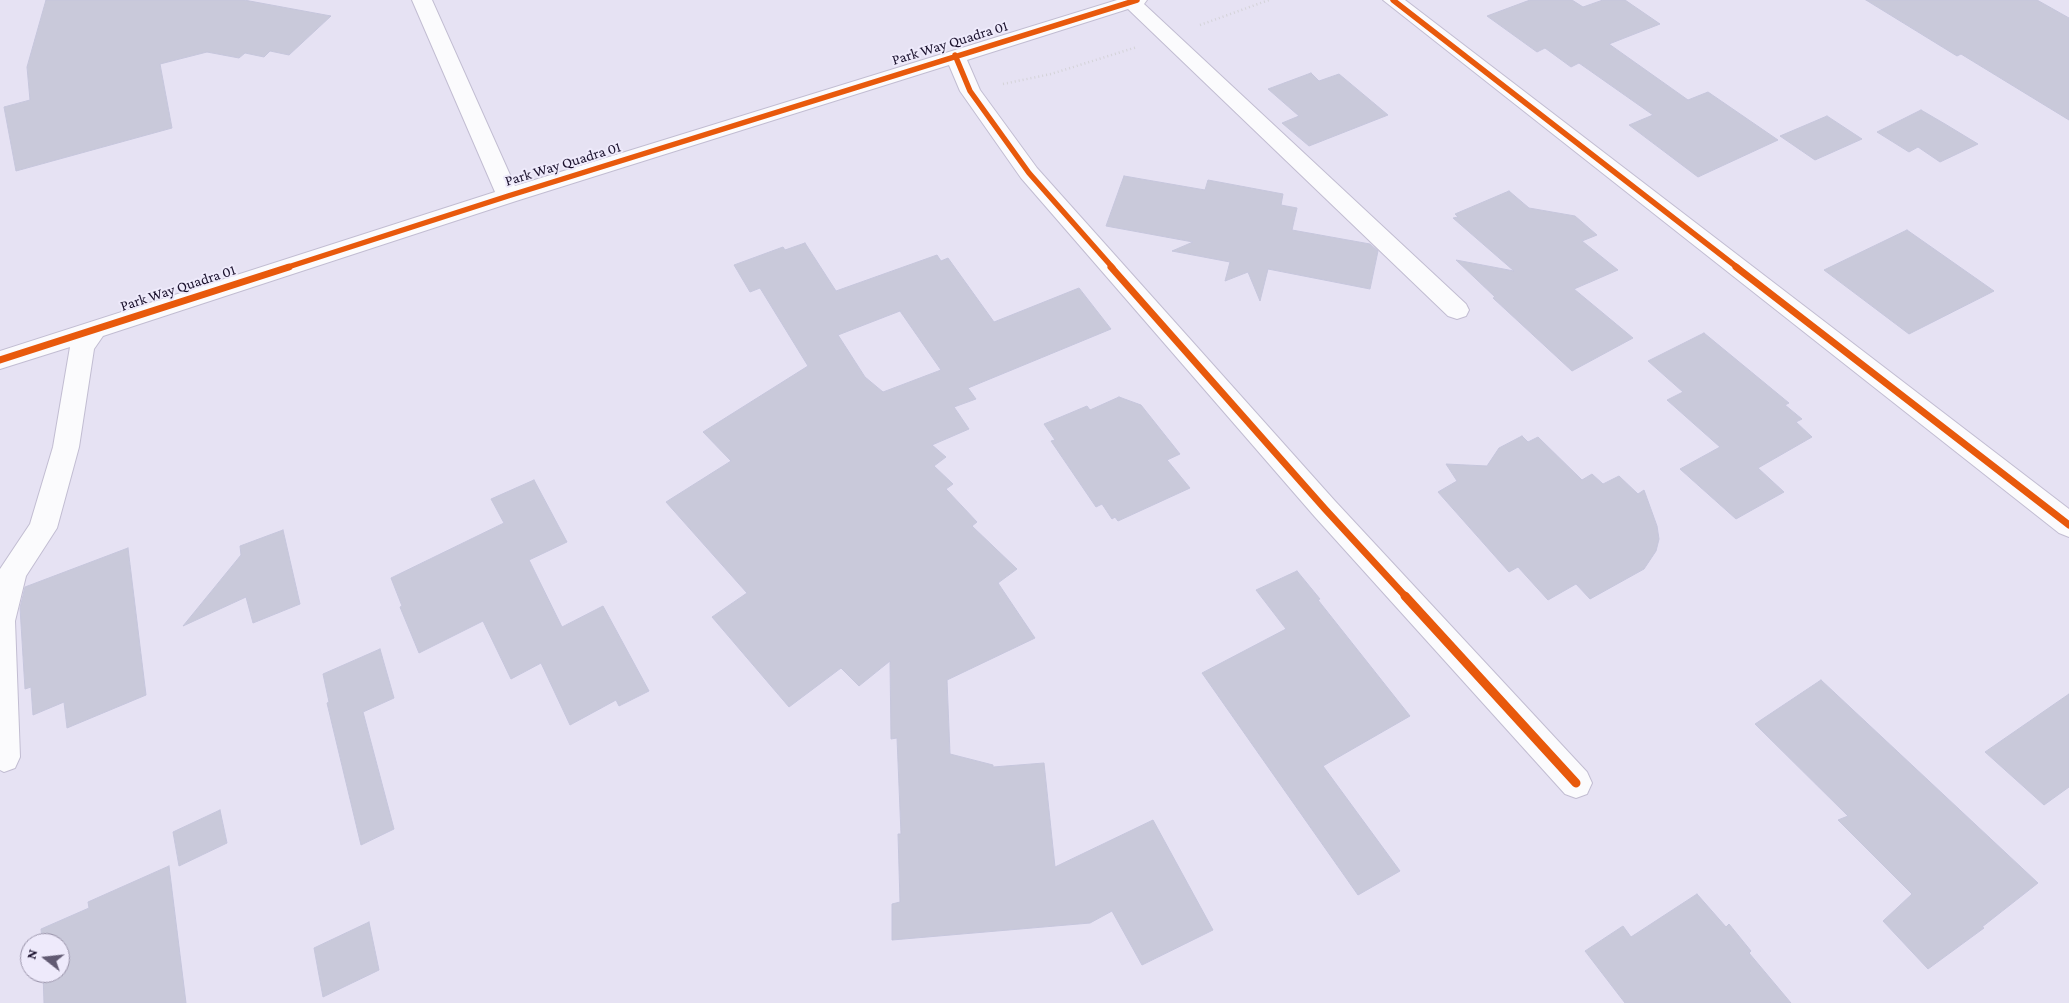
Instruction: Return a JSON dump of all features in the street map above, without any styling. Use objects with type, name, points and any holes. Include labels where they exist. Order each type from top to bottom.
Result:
[{"type":"street","points":[[422,0],[508,196]]},
{"type":"street","points":[[1393,0],[2069,525]]},
{"type":"street","points":[[1133,1],[1456,310]]},
{"type":"street","name":"Park Way Quadra 01","points":[[0,360],[508,196],[1133,1]]},
{"type":"street","points":[[955,55],[970,91],[1029,173],[1325,509],[1576,783]]},
{"type":"street","points":[[4,757],[0,622],[13,572],[43,528],[66,447],[82,348],[94,330]]},
{"type":"building","points":[[46,0],[244,0],[331,16],[289,55],[270,51],[264,57],[245,53],[239,58],[207,52],[160,64],[172,128],[16,171],[4,107],[30,100],[27,67]]},
{"type":"building","points":[[1530,0],[1572,0],[1583,7],[1603,0],[1625,0],[1660,24],[1609,44],[1688,100],[1708,92],[1778,140],[1698,177],[1629,125],[1653,115],[1579,63],[1571,67],[1545,48],[1537,52],[1487,16]]},
{"type":"building","points":[[1866,0],[2037,0],[2069,18],[2069,120],[1961,54],[1957,56]]},
{"type":"building","points":[[1311,73],[1319,81],[1339,74],[1388,115],[1309,146],[1282,123],[1299,116],[1268,89]]},
{"type":"building","points":[[1921,110],[1978,144],[1940,162],[1918,147],[1909,152],[1877,132]]},
{"type":"building","points":[[1827,116],[1862,139],[1815,160],[1780,136]]},
{"type":"building","points":[[1124,176],[1205,190],[1208,180],[1283,194],[1281,205],[1297,208],[1292,230],[1370,244],[1378,251],[1370,289],[1268,269],[1260,301],[1248,272],[1225,281],[1230,262],[1172,251],[1193,242],[1106,226]]},
{"type":"building","points":[[1509,191],[1529,208],[1575,216],[1597,235],[1582,241],[1618,270],[1574,289],[1633,338],[1572,371],[1493,298],[1495,297],[1456,260],[1514,271],[1453,218],[1458,217],[1455,214]]},
{"type":"building","points":[[1907,230],[1994,291],[1909,334],[1824,270]]},
{"type":"building","points":[[805,243],[836,291],[937,255],[941,261],[948,258],[994,322],[1079,288],[1111,329],[968,388],[976,399],[954,407],[969,429],[932,445],[946,457],[934,466],[953,484],[946,489],[977,522],[972,526],[1017,569],[998,583],[1035,638],[947,680],[950,754],[993,765],[993,767],[1044,763],[1055,867],[1153,820],[1213,930],[1142,965],[1112,911],[1090,923],[892,940],[892,904],[900,902],[898,834],[901,834],[897,738],[891,739],[890,661],[859,686],[841,668],[789,707],[712,617],[747,593],[666,502],[731,461],[703,432],[808,366],[760,288],[750,292],[734,265],[783,247],[785,250]],"holes":[[[900,311],[941,370],[883,392],[865,377],[838,335]]]},
{"type":"building","points":[[1704,333],[1789,403],[1785,405],[1802,419],[1796,422],[1812,437],[1758,468],[1784,492],[1736,519],[1680,469],[1720,447],[1667,400],[1683,392],[1648,361]]},
{"type":"building","points":[[1119,397],[1141,405],[1180,454],[1167,460],[1190,488],[1118,521],[1115,517],[1112,519],[1102,504],[1096,507],[1051,441],[1055,440],[1044,424],[1087,406],[1090,410]]},
{"type":"building","points":[[1522,436],[1528,442],[1538,437],[1582,480],[1592,474],[1603,484],[1619,476],[1638,494],[1644,490],[1657,526],[1659,539],[1656,551],[1644,569],[1590,599],[1576,584],[1548,600],[1518,567],[1509,572],[1438,492],[1457,481],[1446,464],[1487,466],[1499,448]]},
{"type":"building","points":[[534,480],[567,542],[529,560],[562,627],[603,606],[649,691],[619,706],[616,700],[570,725],[541,663],[511,679],[483,621],[419,653],[400,607],[402,606],[391,578],[504,523],[491,499]]},
{"type":"building","points":[[283,530],[300,604],[253,623],[246,597],[183,626],[241,555],[240,546]]},
{"type":"building","points":[[128,548],[146,695],[67,728],[64,702],[33,715],[31,687],[25,689],[20,608],[25,587]]},
{"type":"building","points":[[1297,571],[1410,716],[1323,766],[1400,871],[1358,895],[1202,673],[1286,629],[1256,590]]},
{"type":"building","points":[[380,649],[394,698],[363,712],[394,829],[361,845],[327,703],[329,702],[323,674]]},
{"type":"building","points":[[1821,680],[2038,883],[1982,927],[1984,928],[1928,969],[1883,921],[1912,894],[1838,820],[1848,816],[1755,724]]},
{"type":"building","points":[[2069,694],[2069,787],[2044,805],[1985,752]]},
{"type":"building","points":[[220,810],[227,843],[179,866],[173,832]]},
{"type":"building","points":[[169,866],[186,1003],[44,1003],[43,983],[70,983],[70,933],[41,933],[41,929],[89,908],[88,902]]},
{"type":"building","points":[[1697,894],[1726,927],[1729,924],[1751,951],[1749,953],[1791,1003],[1625,1003],[1585,951],[1623,926],[1631,937]]},
{"type":"building","points":[[369,922],[379,970],[323,997],[314,948]]},
{"type":"cycle path","points":[[0,360],[508,196],[1137,0]]},
{"type":"cycle path","points":[[1393,0],[2069,525]]},
{"type":"cycle path","points":[[955,55],[970,91],[1029,173],[1325,509],[1576,783]]}]
